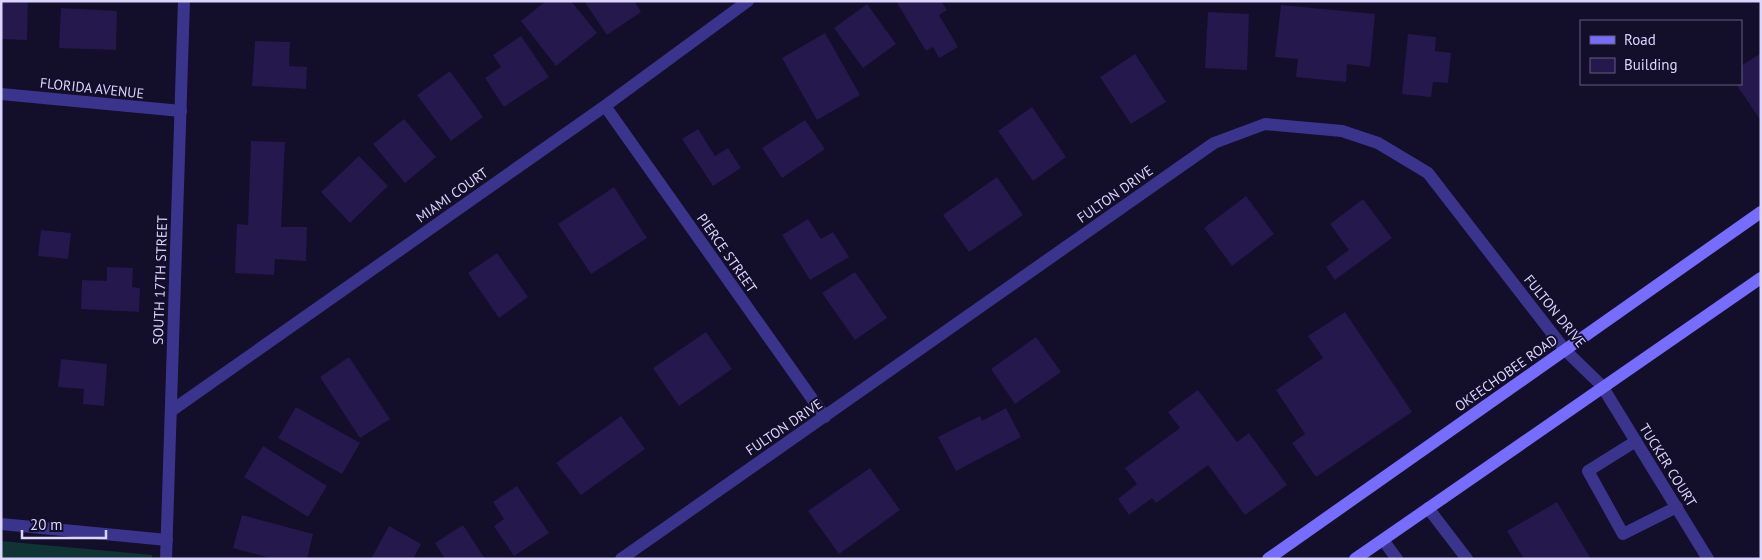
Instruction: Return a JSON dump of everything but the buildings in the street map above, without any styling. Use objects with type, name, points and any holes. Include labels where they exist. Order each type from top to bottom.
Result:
[{"type":"main road","name":"OKEECHOBEE ROAD","points":[[1268,559],[1761,212]]},
{"type":"main road","points":[[1355,559],[1602,386],[1761,278]]},
{"type":"street","name":"SOUTH 17TH STREET","points":[[166,559],[184,1]]},
{"type":"street","name":"MIAMI COURT","points":[[171,411],[605,106],[748,1]]},
{"type":"street","name":"FLORIDA AVENUE","points":[[1,94],[181,112]]},
{"type":"street","name":"PIERCE STREET","points":[[605,106],[825,417]]},
{"type":"street","name":"FULTON DRIVE","points":[[621,559],[1214,143],[1265,124],[1342,131],[1378,143],[1428,173],[1565,350],[1602,386]]},
{"type":"street","name":"TUCKER COURT","points":[[1602,386],[1708,559]]},
{"type":"street","points":[[1636,441],[1588,471],[1623,534],[1677,507]]},
{"type":"street","points":[[1428,508],[1467,559]]},
{"type":"street","points":[[1,524],[167,540]]},
{"type":"street","points":[[1383,540],[1397,559]]},
{"type":"green space","points":[[1,541],[152,555],[152,559],[1,559]]}]
